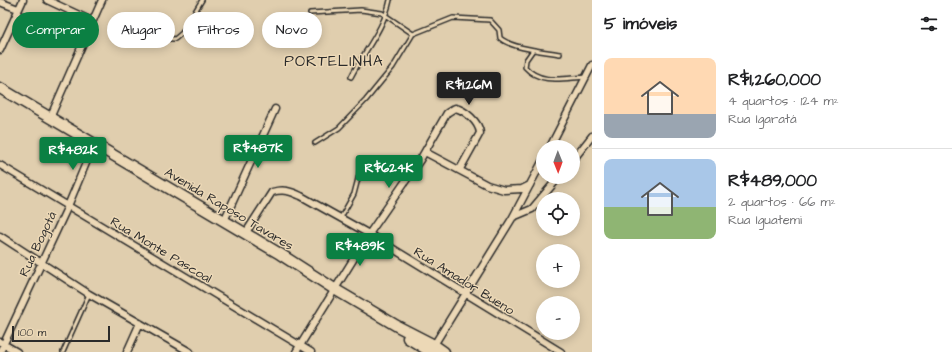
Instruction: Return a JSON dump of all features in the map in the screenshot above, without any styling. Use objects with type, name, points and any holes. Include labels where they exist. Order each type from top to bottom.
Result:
[{"type":"main road","name":"Avenida Raposo Tavares","points":[[0,88],[397,326],[405,336],[433,348]]},
{"type":"main road","points":[[433,348],[444,352]]},
{"type":"street","points":[[0,50],[23,0]]},
{"type":"street","points":[[47,0],[73,12]]},
{"type":"street","points":[[96,12],[102,0]]},
{"type":"street","points":[[0,2],[18,9]]},
{"type":"street","points":[[50,118],[80,48]]},
{"type":"street","points":[[554,140],[592,65]]},
{"type":"street","points":[[296,352],[336,290],[369,234],[424,152],[447,113],[452,108],[459,109],[478,124],[480,133],[460,169]]},
{"type":"street","points":[[224,221],[275,109]]},
{"type":"street","points":[[580,151],[592,136]]},
{"type":"street","name":"Rua Bogotá","points":[[0,352],[2,343],[42,263],[94,144]]},
{"type":"street","points":[[424,152],[460,169],[487,185],[504,190],[522,189],[530,185]]},
{"type":"street","name":"Rua Monte Pascoal","points":[[0,165],[312,352]]},
{"type":"street","points":[[433,348],[513,217],[536,173]]},
{"type":"street","points":[[513,217],[532,209],[553,184]]},
{"type":"street","name":"Rua Amador Bueno","points":[[245,234],[272,192],[284,189],[301,196],[369,234],[560,352]]},
{"type":"street","points":[[0,236],[89,294],[190,352]]},
{"type":"street","points":[[127,352],[140,323]]},
{"type":"street","points":[[2,343],[17,352]]},
{"type":"lane","points":[[175,39],[182,33],[202,0]]},
{"type":"lane","points":[[351,77],[359,61],[377,36],[390,0]]},
{"type":"lane","points":[[322,12],[361,10],[382,13],[413,34]]},
{"type":"lane","points":[[314,143],[339,128],[366,100],[393,67],[413,34],[453,18],[490,20],[500,30],[500,38],[505,42],[533,50],[560,54]]},
{"type":"lane","points":[[533,50],[526,60],[525,67],[538,76],[551,80],[586,77]]},
{"type":"lane","points":[[340,219],[354,194],[360,171]]},
{"type":"lane","points":[[63,352],[89,294]]},
{"type":"district","name":"PORTELINHA","points":[[334,61]]}]
